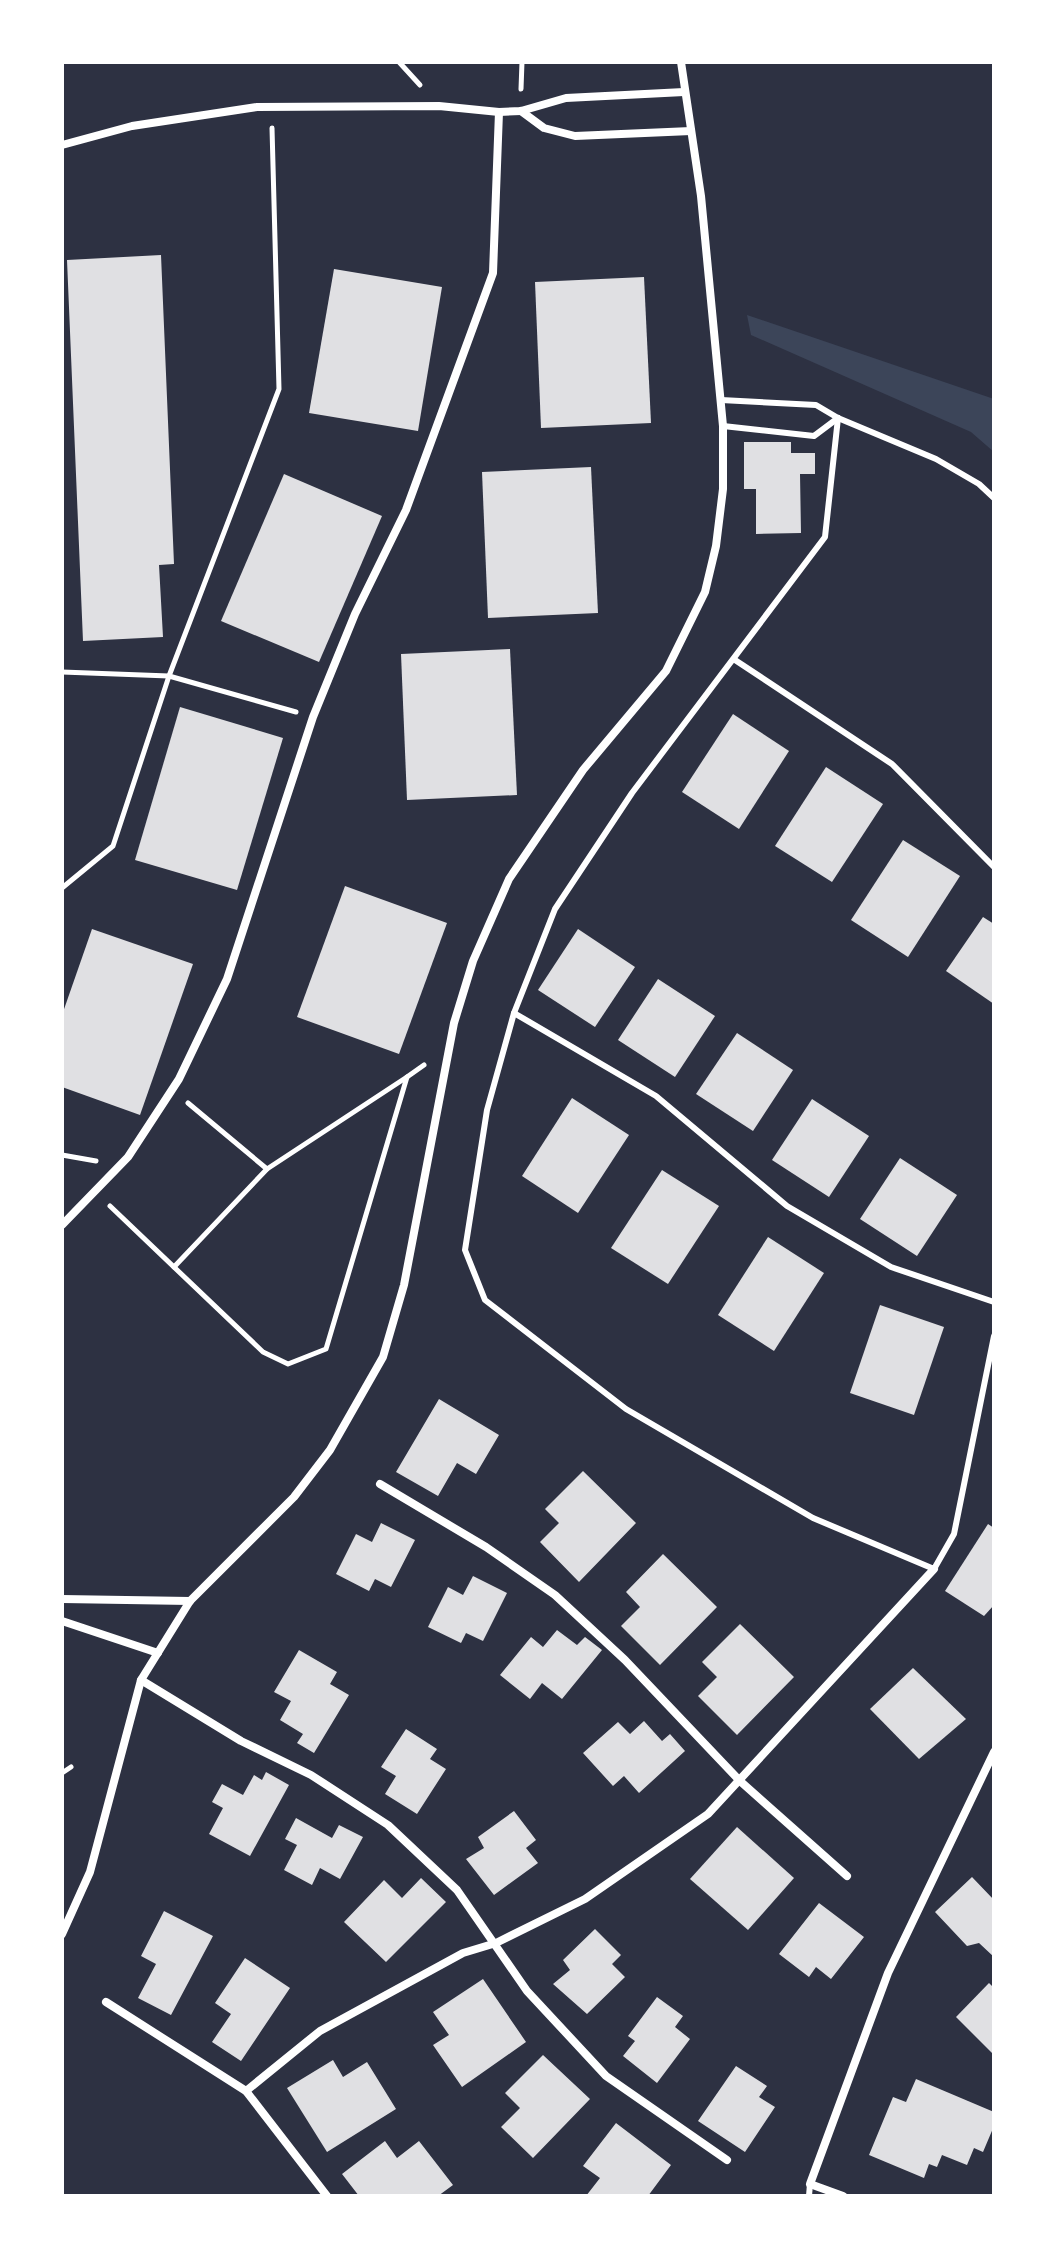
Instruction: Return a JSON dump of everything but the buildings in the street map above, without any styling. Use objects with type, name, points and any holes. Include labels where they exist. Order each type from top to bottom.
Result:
[{"type":"street","points":[[62,1934],[90,1872],[141,1680],[190,1601],[294,1497],[330,1450],[383,1357],[404,1285],[449,1048],[473,961],[509,879],[583,770],[666,671],[705,592],[716,546],[723,489],[723,426],[701,196],[681,62]]},
{"type":"street","points":[[62,145],[132,126],[271,107],[439,106],[499,112],[521,111],[566,98],[684,92]]},
{"type":"street","points":[[521,111],[544,128],[575,136],[691,131]]},
{"type":"street","points":[[62,1225],[119,1166],[172,1090],[227,979],[313,717],[355,614],[406,510],[493,273],[499,112]]},
{"type":"street","points":[[380,1484],[486,1547],[555,1595],[625,1660],[740,1781],[847,1876]]},
{"type":"street","points":[[246,2091],[320,2031],[463,1953],[496,1943],[585,1899],[708,1814],[934,1569]]},
{"type":"street","points":[[62,1599],[190,1601]]},
{"type":"street","points":[[62,1621],[158,1653]]},
{"type":"street","points":[[141,1680],[241,1741],[311,1775],[388,1825],[457,1890],[527,1991],[606,2076],[727,2160]]},
{"type":"street","points":[[843,2196],[810,2184],[888,1973],[994,1752]]},
{"type":"street","points":[[106,2002],[246,2091],[327,2196]]},
{"type":"lane","points":[[721,400],[816,405],[838,418],[936,459],[979,484],[994,498]]},
{"type":"lane","points":[[723,426],[814,436],[838,418]]},
{"type":"lane","points":[[838,418],[825,537],[632,793],[555,909],[514,1013],[487,1110],[465,1250],[485,1300],[626,1409],[813,1518],[934,1569],[954,1534],[994,1336]]},
{"type":"lane","points":[[735,660],[892,764],[994,867]]},
{"type":"lane","points":[[514,1013],[656,1096],[787,1206],[891,1267],[994,1302]]},
{"type":"lane","points":[[809,2196],[810,2184]]},
{"type":"path","points":[[522,62],[522,79]]},
{"type":"path","points":[[62,888],[113,846],[169,676],[279,389],[271,107]]},
{"type":"path","points":[[62,672],[169,676],[313,717]]},
{"type":"path","points":[[174,1267],[267,1169],[449,1048]]},
{"type":"path","points":[[94,1191],[263,1352],[288,1364],[309,1359],[326,1349],[407,1077]]},
{"type":"path","points":[[172,1090],[267,1169]]},
{"type":"path","points":[[62,1155],[119,1166]]},
{"type":"path","points":[[62,1773],[71,1767]]},
{"type":"shaded area","points":[[747,315],[994,399],[994,452],[971,432],[751,335]]}]
